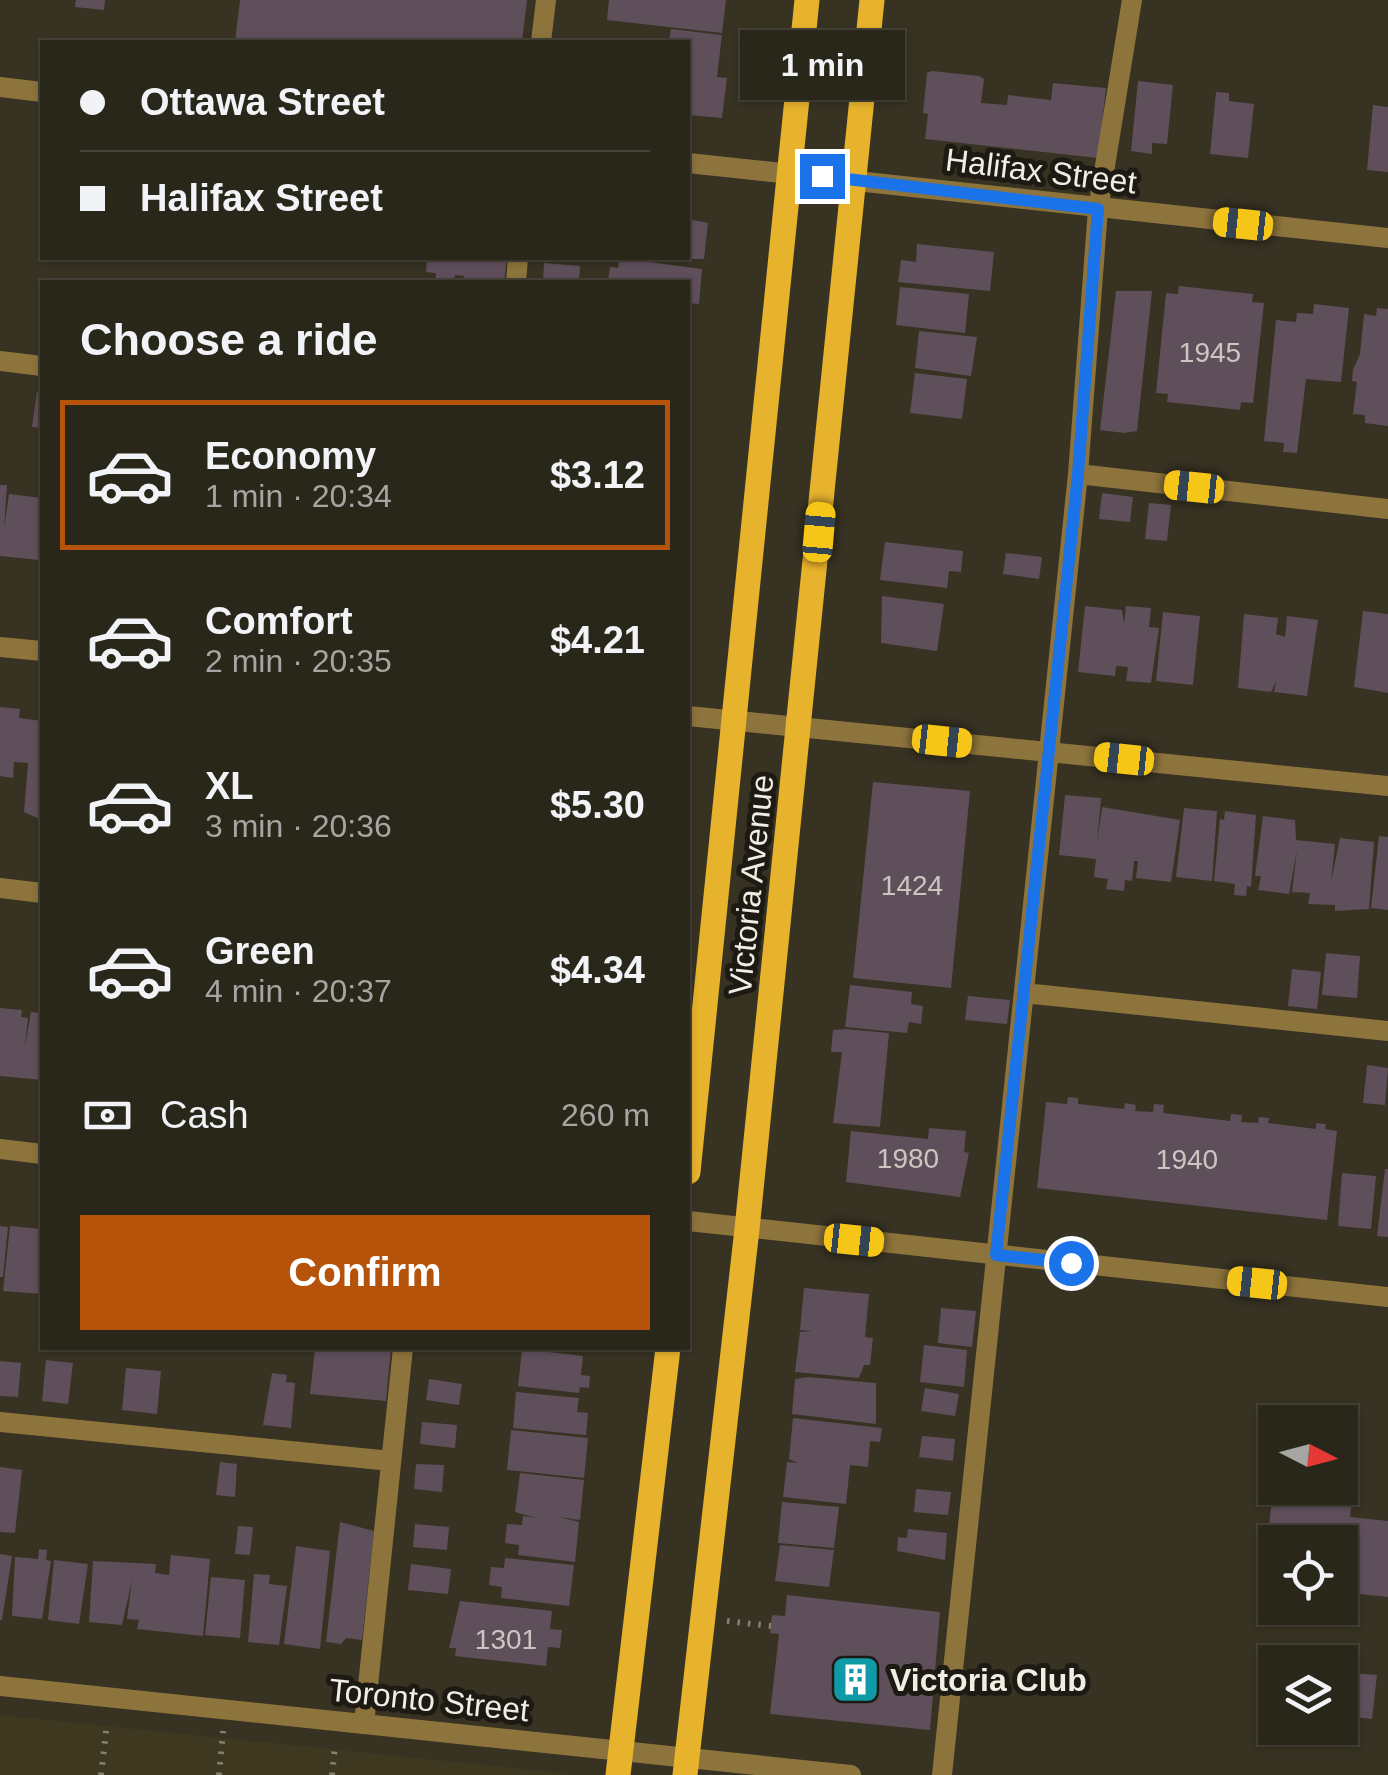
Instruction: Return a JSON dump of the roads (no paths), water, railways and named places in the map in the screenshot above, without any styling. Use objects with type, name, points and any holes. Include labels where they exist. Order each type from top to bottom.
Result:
[{"type":"main road","name":"Victoria Avenue","points":[[690,1153],[807,0]]},
{"type":"main road","name":"Victoria Avenue","points":[[686,1766],[800,727],[872,0]]},
{"type":"main road","points":[[619,1763],[668,1350]]},
{"type":"street","points":[[541,40],[546,0]]},
{"type":"street","points":[[942,1775],[1078,474],[1098,209],[1132,0]]},
{"type":"street","points":[[0,87],[40,92]]},
{"type":"street","name":"Halifax Street","points":[[690,164],[1388,238]]},
{"type":"street","points":[[0,362],[40,366]]},
{"type":"street","points":[[1078,474],[1388,508]]},
{"type":"street","points":[[0,647],[40,652]]},
{"type":"street","points":[[690,716],[1388,786]]},
{"type":"street","points":[[0,888],[40,893]]},
{"type":"street","points":[[1024,993],[1388,1031]]},
{"type":"street","points":[[0,1149],[40,1154]]},
{"type":"street","points":[[690,1222],[1388,1297]]},
{"type":"street","points":[[364,1724],[403,1350]]},
{"type":"street","points":[[0,1422],[392,1461]]},
{"type":"street","name":"Toronto Street","points":[[0,1686],[364,1724],[619,1763],[851,1775]]},
{"type":"place","name":"Victoria Club","points":[[855,1680]]}]
